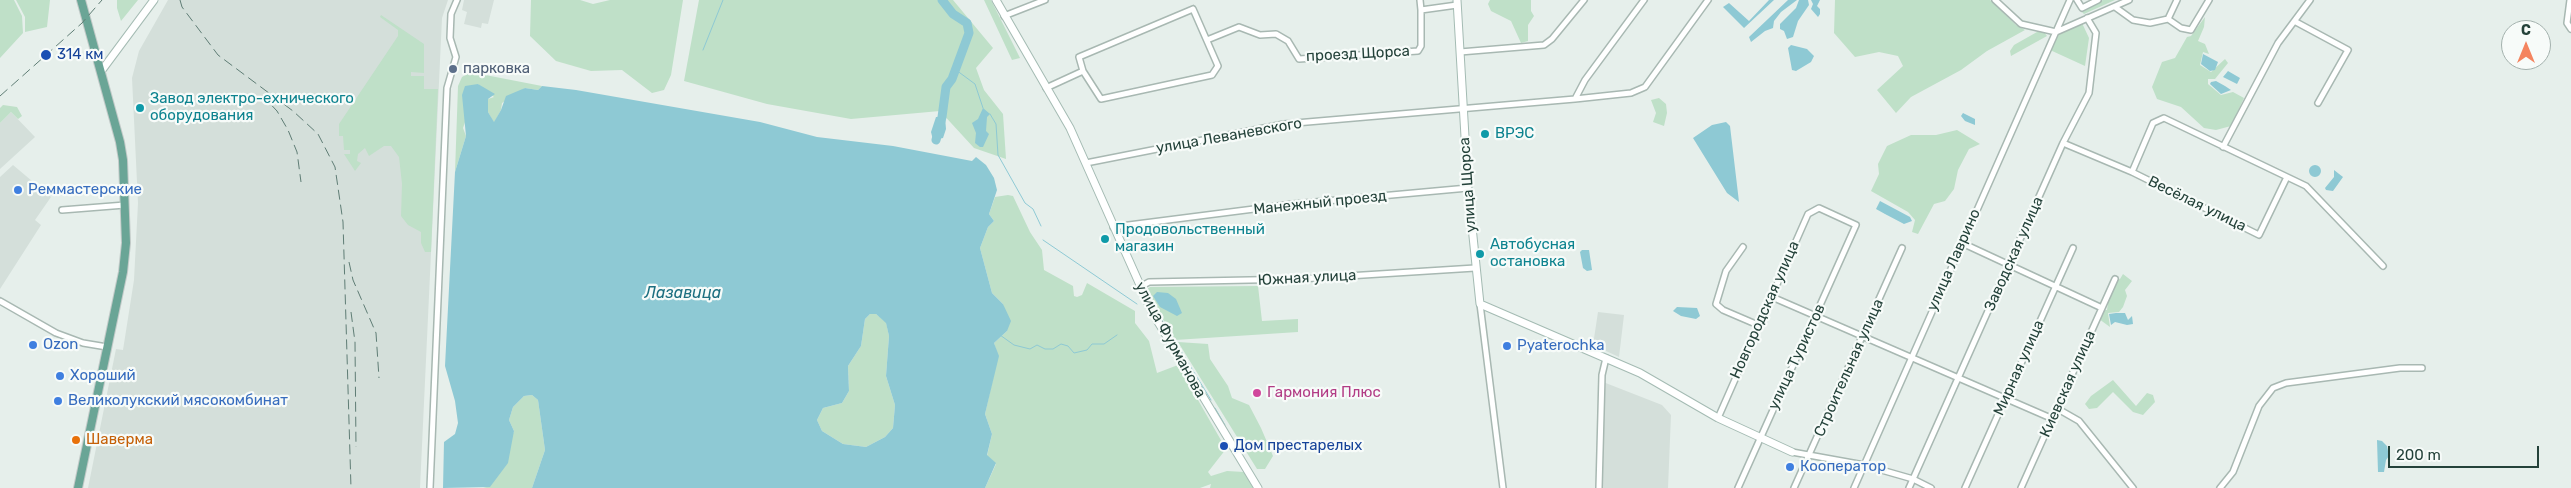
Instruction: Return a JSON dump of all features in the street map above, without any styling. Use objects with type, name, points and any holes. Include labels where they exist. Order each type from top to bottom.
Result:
[{"type":"main road","points":[[78,488],[123,272],[125,205],[122,148],[102,70],[80,0]]},
{"type":"street","points":[[102,70],[154,0]]},
{"type":"street","points":[[430,488],[447,88],[456,57],[450,38],[451,14],[457,0]]},
{"type":"street","name":"улица Фурманова","points":[[996,0],[1070,128],[1152,312],[1258,488]]},
{"type":"street","points":[[1004,16],[1046,0]]},
{"type":"street","name":"проезд Щорса","points":[[1207,40],[1239,27],[1260,35],[1276,34],[1288,40],[1299,59],[1418,51],[1421,46],[1420,0]]},
{"type":"street","points":[[1460,52],[1544,45],[1552,39],[1584,0]]},
{"type":"street","points":[[1575,99],[1585,80],[1644,0]]},
{"type":"street","name":"улица Леваневского","points":[[1086,163],[1284,124],[1631,94],[1644,86],[1708,0]]},
{"type":"street","points":[[1995,0],[2021,24],[2056,32],[2129,0]]},
{"type":"street","name":"улица Лаврино","points":[[1854,488],[2070,0]]},
{"type":"street","points":[[2077,0],[2082,8],[2098,0]]},
{"type":"street","points":[[2168,19],[2177,0]]},
{"type":"street","points":[[2115,7],[2134,20],[2150,23],[2168,19],[2181,28],[2191,30],[2208,0]]},
{"type":"street","points":[[2223,147],[2278,43],[2296,22],[2310,0]]},
{"type":"street","points":[[2570,0],[2567,23],[2571,29]]},
{"type":"street","points":[[1421,10],[1457,3]]},
{"type":"street","name":"улица Щорса","points":[[1457,3],[1462,109],[1475,268],[1503,488]]},
{"type":"street","points":[[1193,9],[1207,40],[1218,66],[1212,75],[1101,99],[1083,71],[1079,57],[1193,9]]},
{"type":"street","name":"Заводская улица","points":[[1909,488],[2063,143],[2089,92],[2096,33],[2087,18]]},
{"type":"street","points":[[2296,22],[2348,50],[2318,103]]},
{"type":"street","points":[[1046,88],[1083,71]]},
{"type":"street","name":"Весёлая улица","points":[[2132,172],[2153,122],[2164,118],[2306,186],[2383,266]]},
{"type":"street","name":"Весёлая улица","points":[[2063,143],[2132,172],[2258,235],[2287,177]]},
{"type":"street","name":"Манежный проезд","points":[[1113,227],[1293,204],[1468,188]]},
{"type":"street","points":[[62,210],[125,205]]},
{"type":"street","name":"Новгородская улица","points":[[1718,418],[1808,214],[1818,208],[1856,225]]},
{"type":"street","name":"улица Туристов","points":[[1738,488],[1856,225]]},
{"type":"street","points":[[1962,244],[2102,308]]},
{"type":"street","points":[[1743,247],[1726,272],[1716,304],[1723,310],[1758,325]]},
{"type":"street","name":"Строительная улица","points":[[1794,488],[1902,248]]},
{"type":"street","name":"Мирная улица","points":[[1965,488],[2073,248]]},
{"type":"street","name":"Южная улица","points":[[1140,287],[1149,282],[1300,279],[1475,268]]},
{"type":"street","name":"Киевская улица","points":[[2021,488],[2114,279]]},
{"type":"street","points":[[1772,297],[1912,356],[2053,419]]},
{"type":"street","points":[[0,301],[56,333],[83,343],[107,347]]},
{"type":"street","points":[[1480,304],[1640,373],[1718,418],[1792,452],[1864,465],[1913,479],[1931,488]]},
{"type":"street","points":[[1599,488],[1602,375],[1606,358]]},
{"type":"street","points":[[2220,488],[2233,472],[2259,406],[2273,388],[2286,383],[2400,368],[2422,368]]},
{"type":"street","points":[[2058,408],[2079,421],[2133,488]]},
{"type":"shaded area","points":[[168,0],[448,0],[442,18],[420,488],[88,488],[116,349],[123,350],[134,280],[138,203],[132,78],[139,51]]},
{"type":"shaded area","points":[[464,0],[494,0],[488,24],[482,23],[481,28],[464,24],[467,12],[462,10]]},
{"type":"shaded area","points":[[11,112],[35,137],[0,169],[0,123]]},
{"type":"shaded area","points":[[13,165],[51,197],[35,220],[41,225],[0,289],[0,177]]},
{"type":"shaded area","points":[[1598,312],[1624,315],[1619,357],[1593,345]]},
{"type":"shaded area","points":[[1598,380],[1662,405],[1671,415],[1668,488],[1596,488]]},
{"type":"green space","points":[[0,0],[14,0],[22,16],[23,33],[0,58]]},
{"type":"green space","points":[[16,0],[50,0],[47,27],[25,32],[25,17]]},
{"type":"green space","points":[[117,0],[138,0],[121,21],[117,8]]},
{"type":"green space","points":[[531,0],[580,0],[593,4],[610,0],[683,0],[671,75],[664,90],[652,93],[622,70],[591,71],[556,61],[530,36]]},
{"type":"green space","points":[[699,0],[953,0],[993,48],[976,68],[984,90],[1003,114],[1006,159],[974,148],[940,111],[851,119],[767,104],[684,81]]},
{"type":"green space","points":[[984,0],[991,0],[1020,58],[1012,60]]},
{"type":"green space","points":[[1490,0],[1531,0],[1531,11],[1534,16],[1528,25],[1528,41],[1521,43],[1511,21],[1491,11],[1488,4]]},
{"type":"green space","points":[[1835,0],[1990,0],[2016,25],[2025,30],[1987,51],[1961,70],[1911,97],[1896,113],[1877,90],[1903,66],[1898,56],[1879,52],[1855,57],[1834,33]]},
{"type":"green space","points":[[2103,0],[2115,0],[2084,14],[2081,11]]},
{"type":"green space","points":[[381,15],[424,44],[424,73],[411,72],[411,76],[424,76],[424,89],[438,89],[431,252],[425,252],[421,243],[421,232],[408,225],[401,216],[402,184],[399,157],[391,146],[384,146],[369,156],[365,148],[358,154],[357,161],[361,163],[355,171],[344,154],[350,154],[350,150],[344,150],[343,136],[339,136],[339,124],[398,36],[398,30],[380,17]]},
{"type":"green space","points":[[2205,17],[2204,27],[2198,41],[2205,44],[2209,54],[2203,52],[2200,65],[2211,72],[2225,59],[2228,63],[2215,79],[2208,79],[2208,84],[2221,95],[2233,92],[2244,98],[2231,126],[2216,130],[2204,128],[2181,107],[2157,99],[2152,87],[2162,62],[2175,58],[2187,37],[2191,36]]},
{"type":"green space","points":[[2082,23],[2089,38],[2085,66],[2050,50],[2058,33]]},
{"type":"green space","points":[[2037,32],[2044,32],[2047,36],[2011,56],[2010,51],[2014,45]]},
{"type":"green space","points":[[475,73],[542,86],[538,90],[525,88],[502,103],[501,110],[494,123],[488,112],[488,99],[494,97],[478,84],[463,128],[466,136],[455,172],[458,86],[462,77]]},
{"type":"green space","points":[[1659,98],[1666,104],[1667,113],[1664,126],[1653,122],[1656,113],[1651,100]]},
{"type":"green space","points":[[3,105],[17,107],[22,116],[18,119],[11,112],[0,123],[0,108]]},
{"type":"green space","points":[[1957,130],[1980,144],[1969,149],[1958,170],[1954,189],[1945,201],[1934,204],[1918,234],[1912,232],[1915,220],[1908,212],[1871,191],[1879,174],[1878,164],[1887,146],[1911,135],[1936,135]]},
{"type":"green space","points":[[1013,196],[1030,232],[1042,250],[1044,270],[1073,286],[1074,296],[1082,295],[1087,283],[1135,311],[1135,323],[1149,341],[1157,373],[1178,365],[1226,449],[1208,472],[1211,476],[1227,471],[1244,472],[1253,488],[1210,488],[1211,484],[1200,488],[985,488],[996,464],[987,456],[992,434],[985,414],[998,356],[994,343],[1007,331],[1003,304],[992,293],[980,248],[988,227],[994,221],[989,214],[995,197]]},
{"type":"green space","points":[[2123,274],[2132,281],[2125,290],[2127,296],[2123,307],[2119,312],[2108,313],[2110,327],[2099,319],[2103,310],[2107,310],[2109,296],[2112,294],[2112,280],[2120,279]]},
{"type":"green space","points":[[1258,286],[1262,321],[1298,319],[1298,332],[1175,340],[1146,290],[1150,287]]},
{"type":"green space","points":[[870,314],[876,314],[886,322],[889,336],[886,376],[895,405],[893,428],[885,437],[866,447],[843,444],[822,431],[817,420],[823,408],[842,403],[849,391],[848,366],[861,346],[865,319]]},
{"type":"green space","points":[[1178,342],[1208,344],[1210,359],[1228,386],[1232,398],[1249,405],[1261,428],[1273,456],[1265,469],[1257,469]]},
{"type":"green space","points":[[2113,380],[2136,406],[2147,393],[2153,395],[2155,402],[2143,415],[2133,412],[2113,392],[2097,408],[2089,409],[2085,404],[2091,396]]},
{"type":"green space","points":[[532,395],[538,400],[545,450],[532,488],[483,488],[490,486],[514,431],[509,420],[513,407],[524,396]]},
{"type":"water","points":[[1769,0],[1774,0],[1744,28],[1723,7],[1729,3],[1749,21]]},
{"type":"water","points":[[1788,0],[1797,0],[1781,12],[1774,21],[1773,28],[1765,31],[1751,42],[1749,37]]},
{"type":"water","points":[[1799,0],[1808,0],[1809,5],[1798,21],[1793,37],[1787,39],[1784,31],[1780,29],[1780,24],[1796,8]]},
{"type":"water","points":[[1811,0],[1820,0],[1817,6],[1820,9],[1818,17],[1811,9],[1813,4]]},
{"type":"water","points":[[1791,45],[1807,49],[1814,56],[1811,62],[1796,71],[1792,70],[1788,48]]},
{"type":"water","points":[[2203,54],[2218,62],[2215,70],[2210,71],[2201,64]]},
{"type":"water","points":[[2228,71],[2240,78],[2237,84],[2223,77]]},
{"type":"water","points":[[2216,81],[2231,90],[2221,94],[2210,84]]},
{"type":"water","name":"Лазавица","points":[[478,84],[495,94],[488,99],[488,112],[494,122],[506,96],[525,88],[538,90],[542,86],[576,90],[760,122],[817,137],[893,146],[972,161],[976,157],[986,165],[994,178],[997,190],[989,214],[994,221],[988,227],[980,248],[992,293],[1003,304],[1011,321],[1007,331],[994,343],[999,356],[985,414],[992,434],[987,455],[996,463],[985,488],[532,488],[545,450],[538,400],[532,395],[524,396],[513,407],[509,420],[514,431],[508,463],[490,487],[443,488],[444,442],[455,434],[458,423],[455,401],[445,366],[455,172],[466,136],[462,95],[465,86]],"holes":[[[870,314],[876,314],[886,323],[889,336],[886,376],[895,405],[893,428],[885,437],[866,447],[843,444],[822,431],[817,420],[823,408],[842,403],[849,391],[848,366],[861,346],[865,319]]]},
{"type":"water","points":[[983,108],[990,114],[987,117],[986,131],[989,134],[983,147],[980,147],[975,143],[976,133],[972,123],[978,119]]},
{"type":"water","points":[[1963,113],[1975,119],[1975,125],[1965,121],[1961,116]]},
{"type":"water","points":[[936,117],[945,117],[946,129],[943,138],[933,140],[931,132]]},
{"type":"water","points":[[1726,122],[1730,126],[1739,202],[1727,193],[1693,138],[1712,125]]},
{"type":"water","points":[[2315,165],[2321,171],[2315,177],[2309,171]]},
{"type":"water","points":[[2334,170],[2343,177],[2333,191],[2326,190],[2325,188],[2334,177]]},
{"type":"water","points":[[1880,201],[1910,217],[1912,221],[1904,224],[1876,209]]},
{"type":"water","points":[[1582,250],[1589,250],[1592,270],[1587,271],[1583,268],[1580,252]]},
{"type":"water","points":[[1157,292],[1168,293],[1176,299],[1182,313],[1177,316],[1160,307],[1153,296]]},
{"type":"water","points":[[1677,307],[1697,308],[1700,316],[1696,319],[1681,316],[1673,311]]},
{"type":"water","points":[[2125,313],[2128,320],[2132,316],[2133,324],[2127,325],[2115,322],[2111,325],[2109,314]]},
{"type":"water","points":[[2377,440],[2382,441],[2387,446],[2389,456],[2386,460],[2384,472],[2378,472]]},
{"type":"waterway","points":[[703,50],[723,0]]},
{"type":"waterway","name":"Лазавица","points":[[936,140],[942,117],[946,87],[952,79],[969,33],[967,23],[953,14],[942,0]]},
{"type":"waterway","points":[[956,70],[975,84],[983,108]]},
{"type":"waterway","points":[[990,114],[996,124],[998,155],[1025,203],[1033,209],[1041,226]]},
{"type":"waterway","points":[[1043,240],[1137,304]]},
{"type":"waterway","points":[[1155,309],[1211,400]]},
{"type":"waterway","points":[[1000,335],[1014,345],[1030,349],[1037,345],[1045,349],[1053,349],[1061,344],[1068,346],[1074,353],[1087,350],[1092,344],[1104,344],[1117,335]]},
{"type":"waterway","points":[[1215,408],[1225,425]]},
{"type":"railway","points":[[0,96],[82,23],[102,0]]},
{"type":"railway","points":[[180,0],[182,7],[218,55],[293,111],[318,134],[335,167],[343,222],[351,488]]},
{"type":"railway","points":[[262,95],[277,111],[288,130],[297,152],[301,182]]},
{"type":"railway","points":[[349,262],[353,280],[376,333],[379,378]]},
{"type":"railway","points":[[351,312],[355,342],[356,447]]},
{"type":"place","name":"314 км","points":[[46,55]]},
{"type":"place","name":"парковка","points":[[453,69]]},
{"type":"place","name":"Завод электро-ехнического оборудования","points":[[140,108]]},
{"type":"place","name":"ВРЭС","points":[[1485,134]]},
{"type":"place","name":"Реммастерские","points":[[18,190]]},
{"type":"place","name":"Продовольственный магазин","points":[[1105,239]]},
{"type":"place","name":"Автобусная остановка","points":[[1480,254]]},
{"type":"place","name":"Ozon","points":[[33,345]]},
{"type":"place","name":"Pyaterochka","points":[[1507,346]]},
{"type":"place","name":"Хороший","points":[[60,376]]},
{"type":"place","name":"Гармония Плюс","points":[[1257,393]]},
{"type":"place","name":"Великолукский мясокомбинат","points":[[58,401]]},
{"type":"place","name":"Шаверма","points":[[76,440]]},
{"type":"place","name":"Дом престарелых","points":[[1224,446]]},
{"type":"place","name":"Кооператор","points":[[1790,467]]}]
